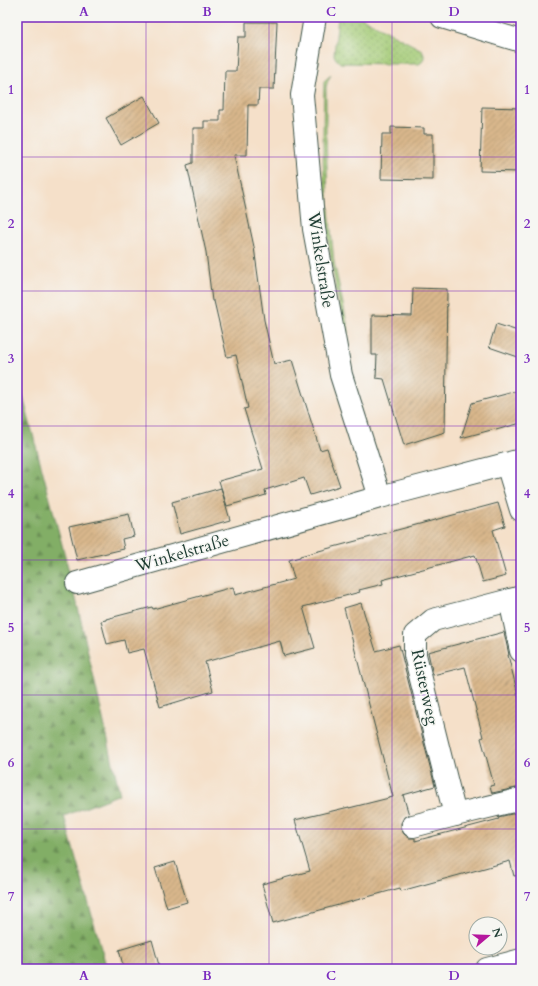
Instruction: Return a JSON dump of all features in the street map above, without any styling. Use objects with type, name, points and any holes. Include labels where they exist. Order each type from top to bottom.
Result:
[{"type":"street","name":"Winkelstraße","points":[[315,17],[302,95],[314,229],[341,375],[380,497]]},
{"type":"street","points":[[442,17],[521,41]]},
{"type":"street","name":"Winkelstraße","points":[[77,583],[380,497],[514,462]]},
{"type":"street","points":[[514,462],[521,510]]},
{"type":"street","name":"Rüsterweg","points":[[455,815],[415,655],[415,636],[433,620],[516,599],[521,651]]},
{"type":"street","points":[[413,826],[521,799]]},
{"type":"street","points":[[487,969],[521,960]]},
{"type":"green space","points":[[338,17],[360,17],[422,50],[424,58],[422,62],[419,64],[340,63],[334,55]]},
{"type":"green space","points":[[331,75],[326,87],[328,199],[334,262],[349,332],[346,332],[339,303],[333,274],[327,230],[323,148],[324,81]]},
{"type":"green space","points":[[17,374],[74,590],[120,794],[64,816],[107,969],[17,969]]},
{"type":"building","points":[[246,22],[277,22],[274,89],[259,89],[258,105],[248,105],[247,155],[234,155],[254,247],[264,320],[274,364],[292,360],[320,450],[327,448],[340,486],[310,495],[304,478],[265,490],[266,495],[227,506],[219,481],[263,469],[244,409],[248,408],[236,355],[227,357],[214,301],[212,301],[206,252],[187,165],[193,163],[193,128],[204,128],[204,121],[220,121],[220,110],[224,110],[225,71],[236,71],[238,37],[246,37]]},
{"type":"building","points":[[144,96],[159,123],[121,145],[106,118]]},
{"type":"building","points":[[482,107],[521,108],[521,172],[480,171]]},
{"type":"building","points":[[391,127],[424,128],[424,134],[433,134],[433,180],[381,179],[382,134],[391,134]]},
{"type":"building","points":[[413,288],[447,289],[445,432],[404,445],[384,379],[376,378],[377,355],[372,355],[372,315],[412,316]]},
{"type":"building","points":[[496,324],[521,332],[521,358],[489,347]]},
{"type":"building","points":[[521,390],[521,423],[461,438],[472,403]]},
{"type":"building","points":[[221,488],[230,520],[180,534],[172,502]]},
{"type":"building","points":[[498,503],[505,526],[493,530],[506,576],[483,582],[475,555],[382,580],[383,584],[359,590],[360,592],[303,607],[315,648],[284,656],[280,641],[205,662],[213,691],[160,707],[144,649],[127,653],[124,640],[107,644],[101,621],[106,619],[152,607],[153,609],[233,587],[235,595],[294,579],[289,560]]},
{"type":"building","points":[[129,514],[134,536],[122,539],[124,549],[77,560],[69,527]]},
{"type":"building","points":[[361,603],[376,651],[399,645],[435,786],[403,795],[409,815],[404,817],[401,823],[401,829],[409,838],[415,838],[415,841],[499,819],[498,817],[521,812],[521,875],[514,876],[510,861],[401,891],[400,888],[273,923],[262,884],[310,871],[295,820],[393,797],[344,608]]},
{"type":"building","points":[[504,632],[521,707],[521,787],[492,793],[490,786],[494,785],[481,738],[483,737],[465,667],[433,675],[428,652]]},
{"type":"building","points":[[175,862],[187,902],[167,908],[155,868]]},
{"type":"building","points":[[152,940],[160,969],[124,969],[119,950]]}]
